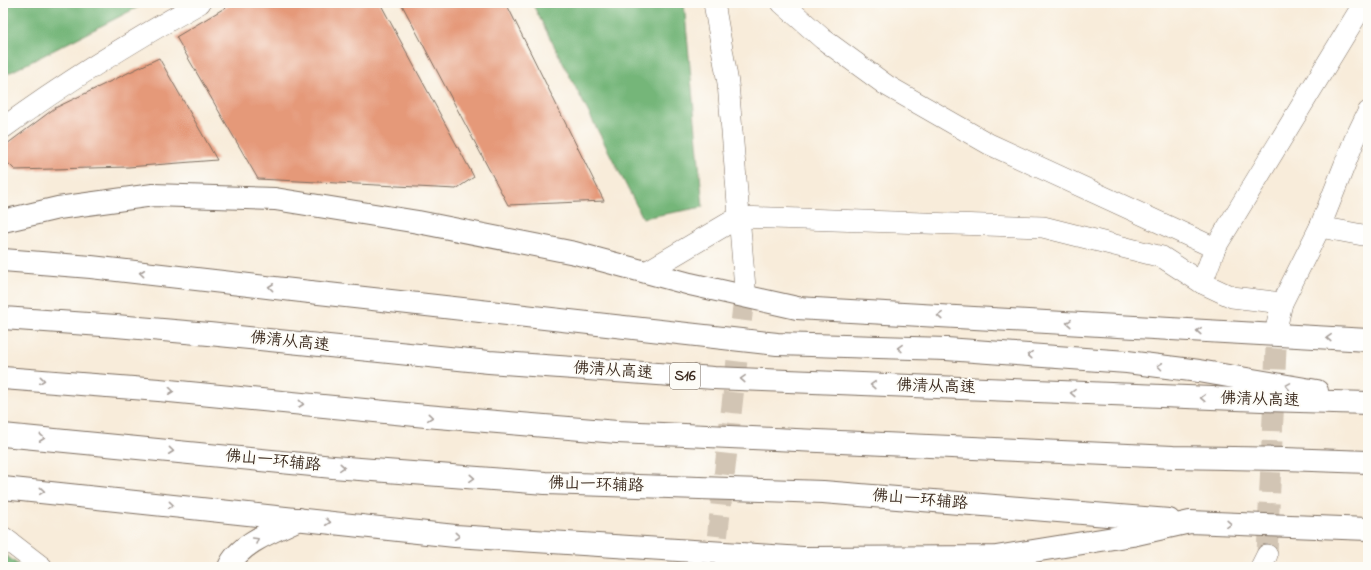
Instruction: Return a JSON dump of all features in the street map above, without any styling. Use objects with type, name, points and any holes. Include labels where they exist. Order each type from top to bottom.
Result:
[{"type":"main road","points":[[3,220],[58,208],[153,196],[275,200],[418,222],[559,250],[690,284],[797,308],[1368,340]]},
{"type":"main road","points":[[3,260],[98,268],[777,344],[946,349],[1127,362],[1199,371],[1368,399]]},
{"type":"main road","name":"佛清从高速","points":[[3,318],[131,327],[489,362],[714,378],[1368,403]]},
{"type":"main road","points":[[3,378],[159,390],[418,416],[617,432],[1173,457],[1368,462]]},
{"type":"main road","name":"佛山一环辅路","points":[[3,434],[333,467],[545,483],[824,492],[1190,522]]},
{"type":"main road","points":[[3,488],[455,536],[803,558],[996,557],[1132,535],[1190,522],[1368,529]]},
{"type":"main road","points":[[229,567],[231,562],[252,540],[300,519]]},
{"type":"street","points":[[3,128],[52,92],[200,3]]},
{"type":"street","points":[[714,3],[728,83],[745,288]]},
{"type":"street","points":[[782,3],[823,39],[886,84],[989,144],[1215,248]]},
{"type":"street","points":[[1202,283],[1215,248],[1364,3]]},
{"type":"street","points":[[1277,325],[1282,303],[1320,227],[1354,141],[1368,112]]},
{"type":"street","points":[[646,272],[739,217],[1043,227],[1162,257],[1202,283],[1232,297],[1282,303]]},
{"type":"street","points":[[1320,227],[1368,236]]},
{"type":"street","points":[[3,537],[42,567]]},
{"type":"green space","points":[[3,3],[146,3],[3,76]]},
{"type":"green space","points":[[532,3],[684,3],[703,207],[643,218]]},
{"type":"green space","points":[[3,553],[21,567],[3,567]]},
{"type":"building","points":[[233,3],[380,3],[474,177],[456,189],[258,179],[176,37]]},
{"type":"building","points":[[401,3],[506,3],[604,201],[508,205]]},
{"type":"building","points":[[159,58],[217,160],[128,167],[15,170],[3,158],[3,147],[55,108]]},
{"type":"tunnel","points":[[714,567],[745,288]]},
{"type":"tunnel","points":[[1267,555],[1277,325]]}]
